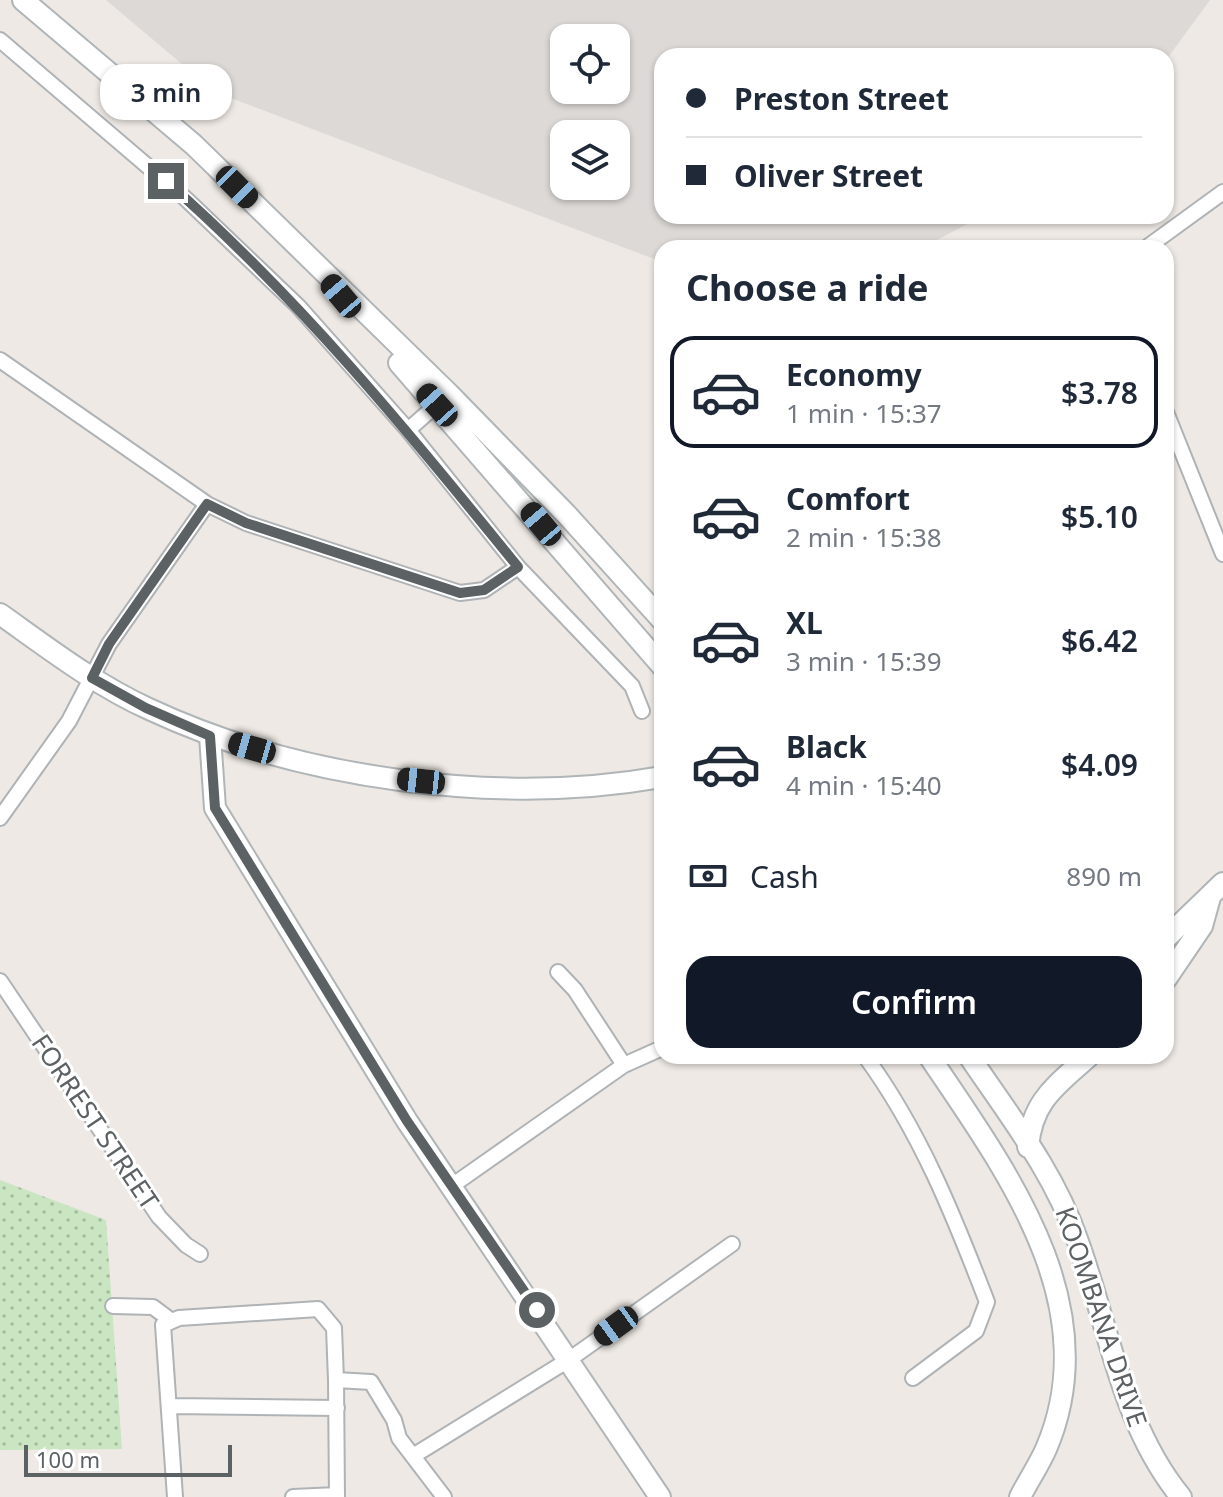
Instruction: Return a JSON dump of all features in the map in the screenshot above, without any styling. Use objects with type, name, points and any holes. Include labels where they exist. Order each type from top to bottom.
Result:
[{"type":"main road","points":[[23,0],[194,145],[443,400],[567,515],[654,611]]},
{"type":"main road","points":[[443,400],[654,656]]},
{"type":"main road","points":[[0,614],[92,678],[146,708],[210,736],[333,769],[452,784],[580,785],[654,778]]},
{"type":"main road","points":[[210,736],[215,808],[407,1121],[453,1185],[660,1497]]},
{"type":"main road","points":[[1174,930],[1216,890]]},
{"type":"main road","points":[[1174,967],[1202,926],[1216,890]]},
{"type":"main road","name":"KOOMBANA DRIVE","points":[[936,1064],[1026,1206],[1047,1253],[1064,1333],[1061,1394],[1047,1448],[1020,1497]]},
{"type":"main road","points":[[944,1079],[967,1064]]},
{"type":"main road","name":"KOOMBANA DRIVE","points":[[980,1064],[1058,1192],[1077,1238],[1133,1413],[1165,1477],[1181,1497]]},
{"type":"main road","points":[[1028,1147],[1030,1126],[1041,1102],[1081,1064]]},
{"type":"street","points":[[0,40],[186,199],[298,306],[408,430],[518,567],[632,686],[642,711]]},
{"type":"street","points":[[1157,240],[1223,192]]},
{"type":"street","points":[[0,360],[207,504],[246,523],[460,593],[484,590],[518,567]]},
{"type":"street","points":[[408,430],[443,400]]},
{"type":"street","points":[[1174,432],[1223,554]]},
{"type":"street","points":[[0,818],[69,721],[109,644],[207,504]]},
{"type":"street","points":[[558,972],[575,990],[624,1065]]},
{"type":"street","name":"FORREST STREET","points":[[0,981],[159,1217],[186,1245],[200,1254]]},
{"type":"street","points":[[453,1185],[624,1065],[654,1052]]},
{"type":"street","points":[[871,1064],[887,1086],[929,1162],[987,1302],[976,1331],[913,1378]]},
{"type":"street","points":[[413,1456],[570,1359],[732,1244]]},
{"type":"street","points":[[113,1306],[153,1307],[169,1319],[318,1309],[334,1328],[337,1496],[293,1497]]},
{"type":"street","points":[[169,1319],[163,1325],[162,1335],[171,1406],[175,1497]]},
{"type":"street","points":[[336,1380],[371,1382],[394,1420],[399,1438],[444,1497]]},
{"type":"street","points":[[171,1406],[337,1408]]},
{"type":"shaded area","points":[[106,0],[1210,0],[1174,49],[654,48],[654,224],[967,224],[937,240],[654,240],[654,259],[215,92]]},
{"type":"green space","points":[[0,1180],[106,1220],[122,1449],[0,1450]]},
{"type":"route","points":[[166,181],[298,306],[408,430],[518,567],[484,590],[460,593],[246,523],[207,504],[109,644],[92,678],[146,708],[210,736],[215,808],[407,1121],[537,1310]]}]
